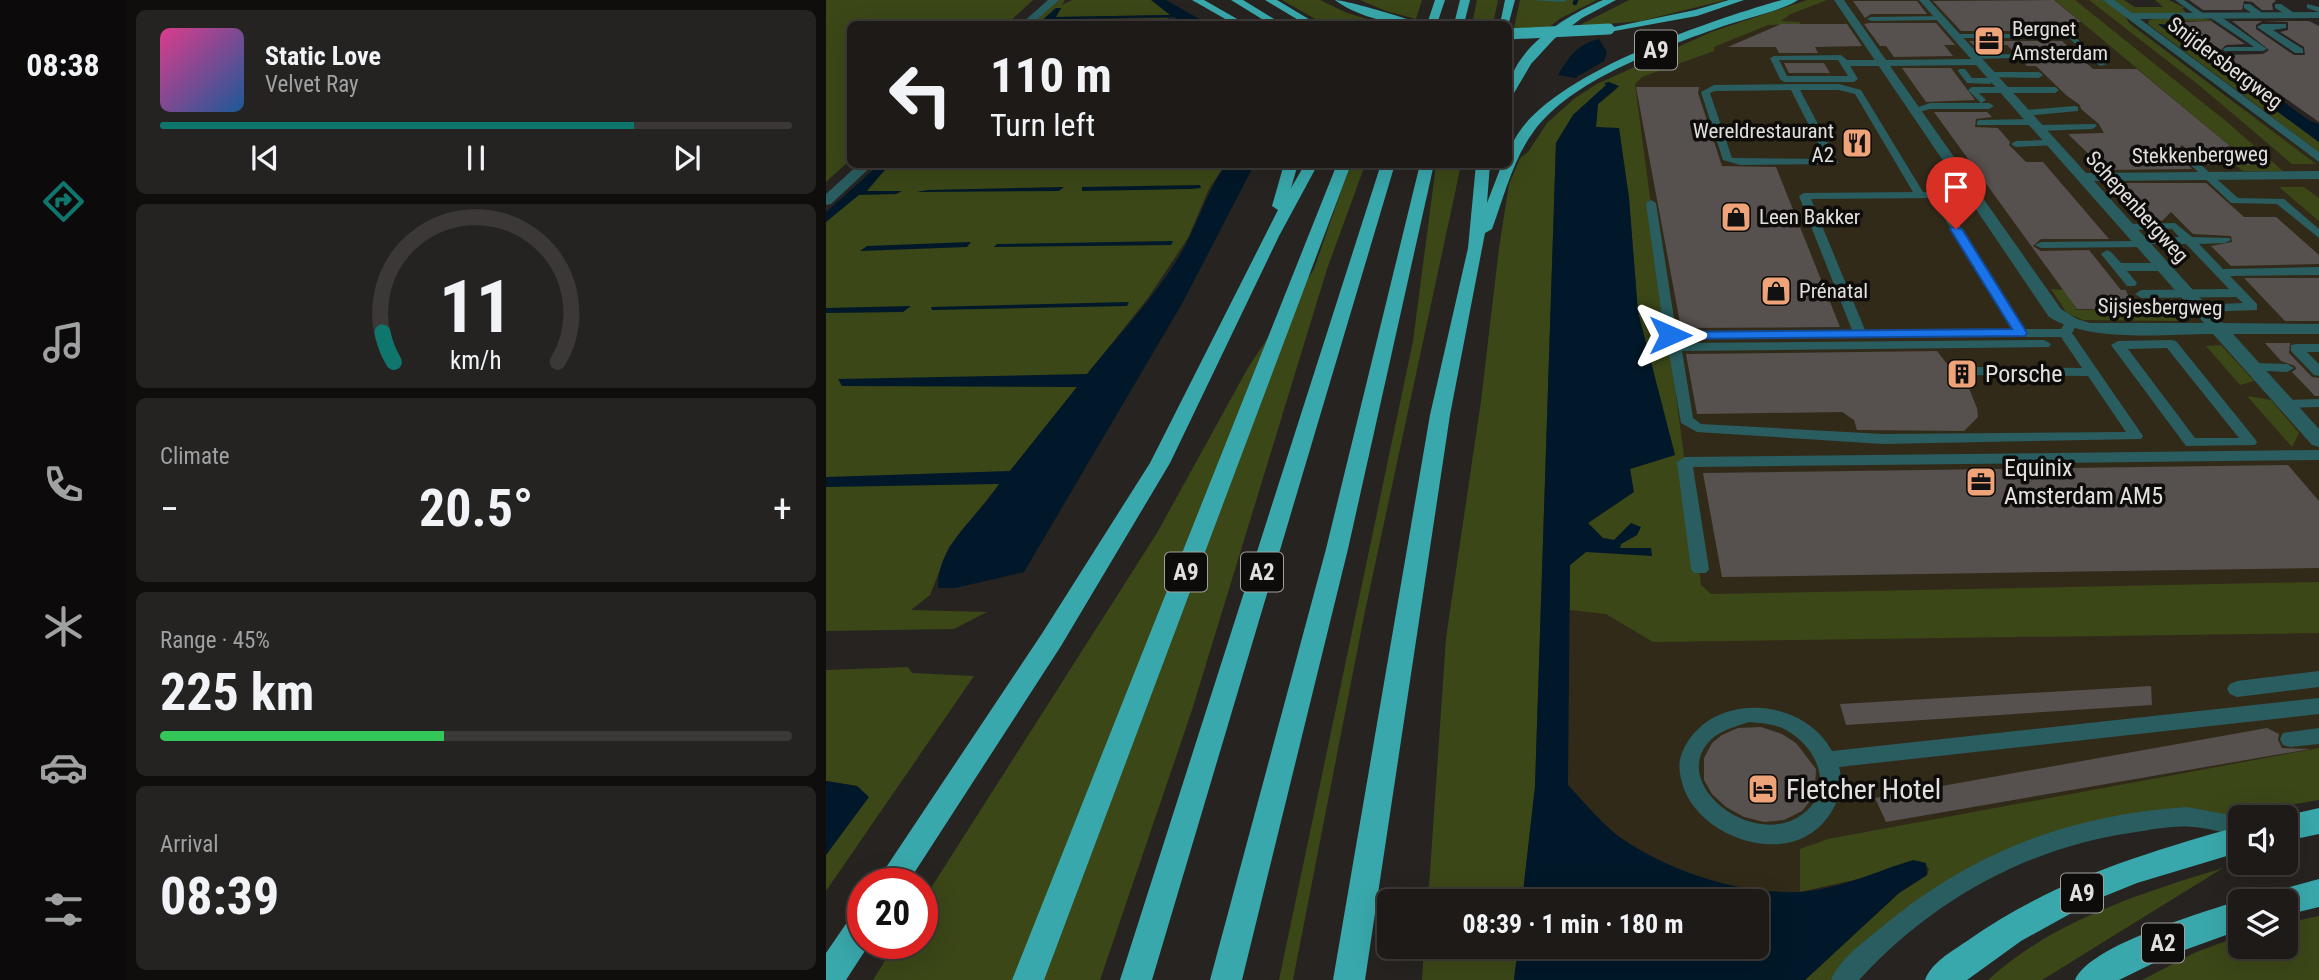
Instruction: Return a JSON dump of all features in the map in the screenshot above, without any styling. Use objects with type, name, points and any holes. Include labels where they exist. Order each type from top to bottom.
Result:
[{"type":"highway","points":[[1197,0],[1236,21]]},
{"type":"highway","points":[[1236,0],[1272,21]]},
{"type":"highway","points":[[1270,0],[1306,21]]},
{"type":"highway","points":[[1433,21],[1440,0]]},
{"type":"highway","points":[[1460,21],[1465,0]]},
{"type":"highway","points":[[1506,21],[1510,0]]},
{"type":"highway","points":[[1512,85],[1522,66],[1549,36],[1571,20],[1611,0]]},
{"type":"highway","points":[[1512,34],[1609,29],[1687,15],[1739,0]]},
{"type":"highway","name":"A9","points":[[1512,165],[1532,125],[1577,87],[1748,12],[1793,0]]},
{"type":"highway","points":[[1346,3],[1404,21]]},
{"type":"highway","points":[[1270,236],[1290,168]]},
{"type":"highway","points":[[901,868],[1052,639],[1160,463],[1270,236],[1310,168]]},
{"type":"highway","name":"A9","points":[[1028,980],[1342,168]]},
{"type":"highway","name":"A2","points":[[1136,980],[1387,168]]},
{"type":"highway","points":[[1226,980],[1337,549],[1426,168]]},
{"type":"highway","name":"A9","points":[[1349,980],[1440,415],[1476,248],[1483,168]]},
{"type":"highway","name":"A9","points":[[1476,248],[1511,168]]},
{"type":"highway","points":[[2298,825],[2319,821]]},
{"type":"highway","name":"A9","points":[[1941,980],[1985,944],[2050,908],[2135,870],[2228,843]]},
{"type":"highway","points":[[2298,898],[2319,892]]},
{"type":"highway","name":"A2","points":[[2091,980],[2169,940],[2228,919]]},
{"type":"highway","points":[[827,980],[847,950]]},
{"type":"street","points":[[1030,21],[1054,0]]},
{"type":"street","name":"Sijsjesbergweg","points":[[1839,0],[2068,328],[2319,328]]},
{"type":"street","name":"Schepenbergweg","points":[[1924,0],[2217,329],[2317,437]]},
{"type":"street","name":"Snijdersbergweg","points":[[2108,0],[2319,158]]},
{"type":"street","points":[[2130,16],[2211,12],[2230,15],[2319,13]]},
{"type":"street","points":[[2299,51],[2262,27],[2313,26]]},
{"type":"street","points":[[2244,36],[2275,35]]},
{"type":"street","points":[[1882,64],[1977,60]]},
{"type":"street","points":[[826,201],[863,168]]},
{"type":"street","name":"Stekkenbergweg","points":[[2082,177],[2319,175]]},
{"type":"lane","points":[[1534,0],[1563,0]]},
{"type":"lane","points":[[2179,0],[2211,12],[2263,49],[2227,49]]},
{"type":"lane","points":[[2246,6],[2261,15]]},
{"type":"lane","points":[[2278,6],[2293,15]]},
{"type":"lane","points":[[2310,6],[2319,13]]},
{"type":"lane","points":[[1871,19],[1940,18]]},
{"type":"lane","points":[[1956,36],[2071,36],[2103,64]]},
{"type":"lane","points":[[1977,60],[2014,56]]},
{"type":"lane","points":[[1841,57],[1844,64],[1854,79],[1784,79],[1774,58],[1841,57]]},
{"type":"lane","points":[[1844,64],[1882,64]]},
{"type":"lane","points":[[1962,71],[1970,81],[2055,90]]},
{"type":"lane","points":[[1915,110],[1930,106],[1985,103],[1972,90],[1997,82],[2039,75]]},
{"type":"lane","points":[[1794,88],[1833,162],[1735,162],[1726,158],[1705,92],[1727,88],[1843,87],[1858,92],[1920,195]]},
{"type":"lane","points":[[2032,121],[2075,109]]},
{"type":"lane","points":[[1980,123],[2032,121],[2092,126]]},
{"type":"lane","points":[[2016,144],[2052,143]]},
{"type":"lane","points":[[2182,151],[2235,201],[2280,201],[2319,235]]},
{"type":"lane","points":[[1860,334],[1804,195],[1935,195],[2021,333]]},
{"type":"lane","points":[[1651,203],[1670,335],[2021,333],[2068,328],[2092,372],[2136,436],[1883,439],[1692,426],[1686,420],[1675,347],[2044,344]]},
{"type":"lane","points":[[2126,227],[2175,226],[2253,307],[2199,308]]},
{"type":"lane","points":[[2041,245],[2225,240]]},
{"type":"lane","points":[[2107,254],[2131,283]]},
{"type":"lane","points":[[2118,267],[2162,267]]},
{"type":"lane","points":[[2220,273],[2319,271]]},
{"type":"lane","points":[[2141,294],[2239,293]]},
{"type":"lane","points":[[2171,344],[2250,442],[2191,443],[2118,345],[2171,344]]},
{"type":"lane","points":[[2319,348],[2295,348],[2319,372]]},
{"type":"lane","points":[[2253,368],[2287,368]]},
{"type":"lane","points":[[1969,374],[2060,376],[2066,373],[2092,372]]},
{"type":"lane","points":[[2286,404],[2319,403]]},
{"type":"lane","points":[[1700,569],[1685,462],[2319,455]]},
{"type":"lane","points":[[2237,689],[2319,679]]},
{"type":"lane","points":[[1827,760],[2319,706]]},
{"type":"lane","points":[[1749,714],[1773,716],[1795,726],[1814,741],[1827,760],[1832,781],[1828,802],[1816,819],[1796,831],[1772,835],[1745,832],[1721,821],[1702,804],[1691,784],[1688,762],[1694,743],[1707,727],[1726,717],[1749,714]]},
{"type":"lane","points":[[2290,739],[2319,736]]},
{"type":"lane","points":[[1843,980],[1857,964],[1941,895],[2020,852],[2099,829],[2190,817],[2228,825]]},
{"type":"shaded area","points":[[1825,0],[2090,0],[2319,162],[2319,790],[2178,813],[1769,898],[1769,889],[1703,889],[1671,882],[1564,798],[1555,626],[1607,85]]},
{"type":"green space","points":[[826,0],[1033,0],[1010,21],[847,21],[847,163],[826,182]]},
{"type":"green space","points":[[1058,0],[1065,0],[1062,5],[1072,0],[1153,0],[1171,15],[1055,17],[1061,9],[1056,8],[1041,21],[1034,21]]},
{"type":"green space","points":[[1282,0],[1320,0],[1347,13],[1374,21],[1319,21]]},
{"type":"green space","points":[[1360,0],[1422,0],[1416,19]]},
{"type":"green space","points":[[1477,0],[1498,0],[1494,21],[1473,21]]},
{"type":"green space","points":[[1520,0],[1597,0],[1561,18],[1548,28],[1514,28]]},
{"type":"green space","points":[[1629,0],[1726,0],[1641,21],[1576,27]]},
{"type":"green space","points":[[1807,0],[1827,0],[1791,14],[1781,21],[1801,24],[1768,25],[1714,47],[1714,51],[1642,77],[1635,84],[1701,585],[1711,594],[2319,582],[2319,633],[1653,642],[1606,614],[1570,610],[1570,565],[1586,552],[1650,548],[1619,549],[1621,544],[1637,535],[1631,523],[1614,540],[1603,538],[1588,523],[1633,492],[1630,469],[1675,455],[1638,312],[1629,198],[1619,129],[1596,127],[1598,104],[1618,88],[1607,85],[1573,115],[1556,143],[1535,787],[1523,889],[1429,889],[1446,638],[1509,184],[1520,158],[1528,152],[1547,123],[1575,98],[1597,84],[1711,32]]},
{"type":"green space","points":[[2055,0],[2075,0],[2227,122],[2283,171],[2243,171],[2235,165],[2253,165]]},
{"type":"green space","points":[[2089,0],[2124,0],[2135,7],[2163,7],[2155,0],[2169,0],[2185,8],[2182,8],[2186,13],[2126,17],[2129,23],[2316,164],[2292,164],[2200,86]]},
{"type":"green space","points":[[1168,18],[1166,21],[1051,21]]},
{"type":"green space","points":[[2200,18],[2215,21],[2177,21],[2177,25],[2159,25],[2319,142],[2319,152],[2148,24],[2149,20]]},
{"type":"green space","points":[[888,168],[1223,168],[1209,189],[1188,238],[1148,298],[949,547],[930,595],[911,610],[987,612],[954,629],[826,631],[826,222]]},
{"type":"green space","points":[[1349,168],[1364,168],[1327,269],[1192,710],[1100,980],[873,980],[886,959],[938,959],[938,877],[1157,533],[1249,366],[1314,269]]},
{"type":"green space","points":[[1436,168],[1460,168],[1364,616],[1293,980],[1279,980],[1413,341]]},
{"type":"green space","points":[[2279,187],[2304,187],[2319,198],[2319,221]]},
{"type":"green space","points":[[2051,289],[2064,290],[2077,310],[2166,308],[2179,321],[2083,320],[2067,313]]},
{"type":"green space","points":[[2221,345],[2254,381],[2240,385],[2206,346]]},
{"type":"green space","points":[[2247,396],[2271,400],[2299,433],[2292,447]]},
{"type":"green space","points":[[908,667],[912,673],[974,676],[826,891],[826,855],[868,797],[857,786],[826,781],[826,670]]},
{"type":"green space","points":[[2319,748],[2319,800],[2289,805],[2228,805],[2228,815],[2003,853],[1832,980],[1805,980],[1899,893],[1927,875],[1929,869],[1925,864],[1800,892],[1800,849],[1828,839]]},
{"type":"green space","points":[[2223,868],[2042,980],[1988,980],[2013,959],[2069,925],[2129,899]]},
{"type":"green space","points":[[2319,916],[2319,980],[2142,980],[2196,952],[2228,940],[2228,959],[2298,959],[2298,920]]},
{"type":"green space","points":[[1423,959],[1517,959],[1514,980],[1422,980]]},
{"type":"water","points":[[1151,0],[1166,0],[1203,21],[1181,21],[1174,17],[1041,21],[1056,8],[1061,8],[1056,17],[1170,15]]},
{"type":"water","points":[[2158,24],[2177,25],[2310,121],[2319,124],[2319,142]]},
{"type":"water","points":[[1599,39],[1607,52],[1604,61],[1575,78],[1558,75],[1574,52]]},
{"type":"water","points":[[1604,83],[1619,86],[1598,104],[1596,127],[1619,128],[1629,198],[1638,312],[1675,455],[1630,469],[1634,492],[1588,523],[1603,538],[1614,540],[1631,523],[1641,527],[1637,535],[1621,544],[1620,548],[1651,548],[1652,556],[1586,552],[1570,565],[1568,785],[1607,826],[1641,850],[1683,871],[1752,889],[1523,889],[1535,787],[1556,143],[1573,115],[1606,85]]},
{"type":"water","points":[[876,168],[886,168],[867,191],[902,191],[896,194],[859,195],[826,222],[826,212]]},
{"type":"water","points":[[1223,168],[1252,168],[1183,302],[1024,572],[955,588],[938,588],[939,572],[951,545],[999,484],[826,487],[826,477],[1010,471],[1077,387],[842,386],[838,379],[1087,374],[1176,262]]},
{"type":"water","points":[[1200,185],[1201,188],[1190,189],[1082,191],[1082,187]]},
{"type":"water","points":[[1064,187],[1059,191],[916,192],[928,190]]},
{"type":"water","points":[[1173,241],[1171,245],[994,247],[997,244]]},
{"type":"water","points":[[971,242],[967,247],[860,251],[867,246]]},
{"type":"water","points":[[1129,302],[1127,306],[932,310],[931,307]]},
{"type":"water","points":[[911,306],[903,312],[826,313],[826,308]]},
{"type":"water","points":[[826,781],[857,786],[869,797],[826,855]]},
{"type":"water","points":[[1913,860],[1926,863],[1927,875],[1899,893],[1805,980],[1514,980],[1517,959],[1769,959],[1769,891],[1813,891]]},
{"type":"building","points":[[2054,0],[2081,22],[2042,23],[2051,31],[1961,31],[1933,1]]},
{"type":"building","points":[[2189,0],[2276,1],[2272,4],[2273,10],[2262,10],[2252,2],[2244,1],[2242,10],[2203,10]]},
{"type":"building","points":[[1853,1],[1917,1],[1927,14],[1871,14],[1865,18]]},
{"type":"building","points":[[2211,21],[2245,44],[2226,45],[2221,50],[2180,22]]},
{"type":"building","points":[[2232,21],[2262,21],[2309,21],[2319,26],[2319,122],[2224,55],[2263,54],[2269,50]],"holes":[[[2262,21],[2288,22],[2288,30],[2280,32],[2304,47],[2305,55],[2294,55],[2256,29],[2256,25]]]},
{"type":"building","points":[[1936,23],[1955,45],[1944,45],[1953,56],[1894,57],[1886,46],[1880,46],[1864,24]]},
{"type":"building","points":[[1781,24],[1847,24],[1862,46],[1815,47],[1818,53],[1779,53],[1776,47],[1728,47]]},
{"type":"building","points":[[1969,41],[2062,41],[2093,69],[2137,69],[2253,165],[2205,165],[2182,145],[2175,152],[2192,169],[2105,170],[2068,134],[2104,133],[2080,105],[2036,66],[2027,66],[2019,53],[2007,45],[1973,45]]},
{"type":"building","points":[[1784,63],[1824,63],[1830,73],[1789,73]]},
{"type":"building","points":[[1902,68],[1951,68],[1975,100],[1926,102]]},
{"type":"building","points":[[1636,87],[1699,87],[1698,93],[1722,166],[1776,167],[1840,327],[1681,328]]},
{"type":"building","points":[[1934,112],[1987,112],[1992,117],[1976,119],[1975,127],[1998,128],[2010,142],[2009,145],[2026,162],[2043,162],[2109,239],[2041,239],[2033,246],[2041,251],[2089,250],[2121,290],[2126,290],[2133,309],[2077,309]]},
{"type":"building","points":[[2118,183],[2206,183],[2244,217],[2276,217],[2319,255],[2319,264],[2231,266],[2211,246],[2232,242],[2231,236],[2193,234],[2171,212],[2162,221],[2151,218]]},
{"type":"building","points":[[2244,278],[2319,278],[2319,321],[2285,321]]},
{"type":"building","points":[[2265,343],[2290,343],[2289,353],[2312,377],[2319,378],[2319,396],[2315,396],[2292,372],[2296,369],[2295,366],[2281,361]]},
{"type":"building","points":[[1937,351],[1947,364],[1960,364],[1959,372],[1964,376],[1977,408],[1978,417],[1964,431],[1857,430],[1854,420],[1842,412],[1697,414],[1686,354]]},
{"type":"building","points":[[2288,465],[2319,501],[2319,568],[1722,577],[1703,473]]},
{"type":"building","points":[[2151,686],[2152,705],[1846,725],[1840,704]]},
{"type":"building","points":[[1761,727],[1782,734],[1796,743],[1816,769],[1815,788],[1810,801],[1802,811],[1784,820],[1764,822],[1744,817],[1726,807],[1712,794],[1704,780],[1704,758],[1712,743],[1738,728]]},
{"type":"building","points":[[2267,728],[2279,734],[2278,740],[2282,748],[2310,749],[1886,822],[1875,798]]},
{"type":"place","name":"Bergnet Amsterdam","points":[[1989,41]]},
{"type":"place","name":"Wereldrestaurant A2","points":[[1857,143]]},
{"type":"place","name":"Leen Bakker","points":[[1736,217]]},
{"type":"place","name":"Prénatal","points":[[1776,291]]},
{"type":"place","name":"Porsche","points":[[1962,374]]},
{"type":"place","name":"Equinix Amsterdam AM5","points":[[1981,482]]},
{"type":"place","name":"Fletcher Hotel","points":[[1763,789]]},
{"type":"route","points":[[1670,335],[2021,333],[1956,229]]}]
